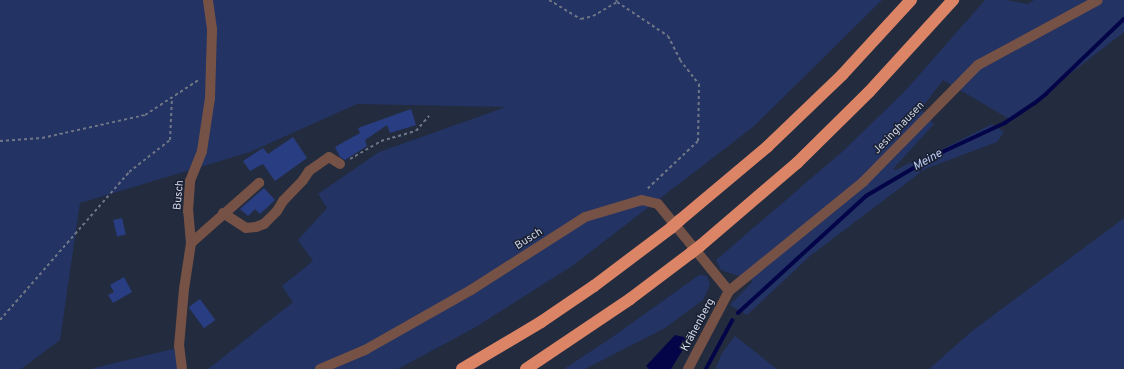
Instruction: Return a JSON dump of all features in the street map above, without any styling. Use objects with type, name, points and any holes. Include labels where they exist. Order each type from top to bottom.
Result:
[{"type":"highway","points":[[462,369],[541,322],[588,290],[675,224],[767,147],[842,76],[911,0]]},
{"type":"highway","points":[[526,369],[630,299],[696,249],[803,157],[869,92],[953,0]]},
{"type":"street","name":"Busch","points":[[182,369],[179,346],[184,289],[191,243],[188,211],[190,181],[202,151],[210,98],[212,29],[208,0]]},
{"type":"street","name":"Jesinghausen","points":[[729,291],[863,182],[978,65],[1098,0]]},
{"type":"street","points":[[223,213],[246,228],[264,224],[277,211],[283,201],[303,180],[309,171],[329,157],[340,164]]},
{"type":"street","points":[[191,243],[223,213],[259,183]]},
{"type":"street","name":"Busch","points":[[320,369],[365,350],[471,290],[585,218],[642,200],[658,204],[729,291]]},
{"type":"street","name":"Krähenberg","points":[[688,369],[729,291]]},
{"type":"path","points":[[549,0],[581,19],[592,16],[616,1],[668,36],[680,60],[699,84],[698,141],[632,203]]},
{"type":"path","points":[[0,141],[42,138],[145,115],[211,72]]},
{"type":"path","points":[[0,320],[129,172],[170,140],[172,98]]},
{"type":"path","points":[[340,164],[381,141],[416,131],[429,116]]},
{"type":"shaded area","points":[[0,0],[882,0],[753,127],[572,266],[474,328],[398,369],[208,369],[293,302],[282,286],[313,261],[298,240],[327,208],[318,194],[379,152],[506,107],[357,104],[250,152],[80,203],[60,340],[21,369],[0,369]]},
{"type":"shaded area","points":[[985,0],[1006,0],[1028,4],[1034,0],[1124,0],[1124,32],[1011,120],[943,80],[921,109],[934,124],[893,169],[896,170],[907,164],[923,159],[992,124],[1004,132],[997,142],[925,169],[810,256],[747,315],[730,305],[753,281],[721,270],[716,260],[843,151],[905,91]]},
{"type":"shaded area","points":[[1124,218],[1124,369],[929,369],[972,331]]},
{"type":"shaded area","points":[[699,275],[707,276],[710,285],[703,300],[665,328],[585,369],[564,369],[611,338]]},
{"type":"shaded area","points":[[675,335],[684,337],[687,343],[671,369],[649,369],[646,366]]},
{"type":"shaded area","points":[[735,336],[777,369],[715,369],[722,353]]},
{"type":"shaded area","points":[[181,347],[182,369],[90,369]]},
{"type":"building","points":[[411,109],[416,125],[390,133],[387,125],[365,140],[367,146],[345,160],[340,157],[335,147],[360,133],[358,128]]},
{"type":"building","points":[[293,137],[307,158],[275,181],[263,164],[250,171],[243,161],[263,148],[268,154]]},
{"type":"building","points":[[264,188],[275,200],[260,214],[255,209],[248,216],[240,209]]},
{"type":"building","points":[[122,218],[126,235],[117,237],[113,220]]},
{"type":"building","points":[[124,277],[132,292],[113,303],[108,295],[114,292],[110,285]]},
{"type":"building","points":[[200,299],[215,320],[204,328],[189,307]]},
{"type":"waterway","name":"Meine","points":[[738,313],[866,196],[936,155],[1005,123],[1035,103],[1124,19]]},
{"type":"waterway","name":"Meine","points":[[706,369],[732,321]]}]
